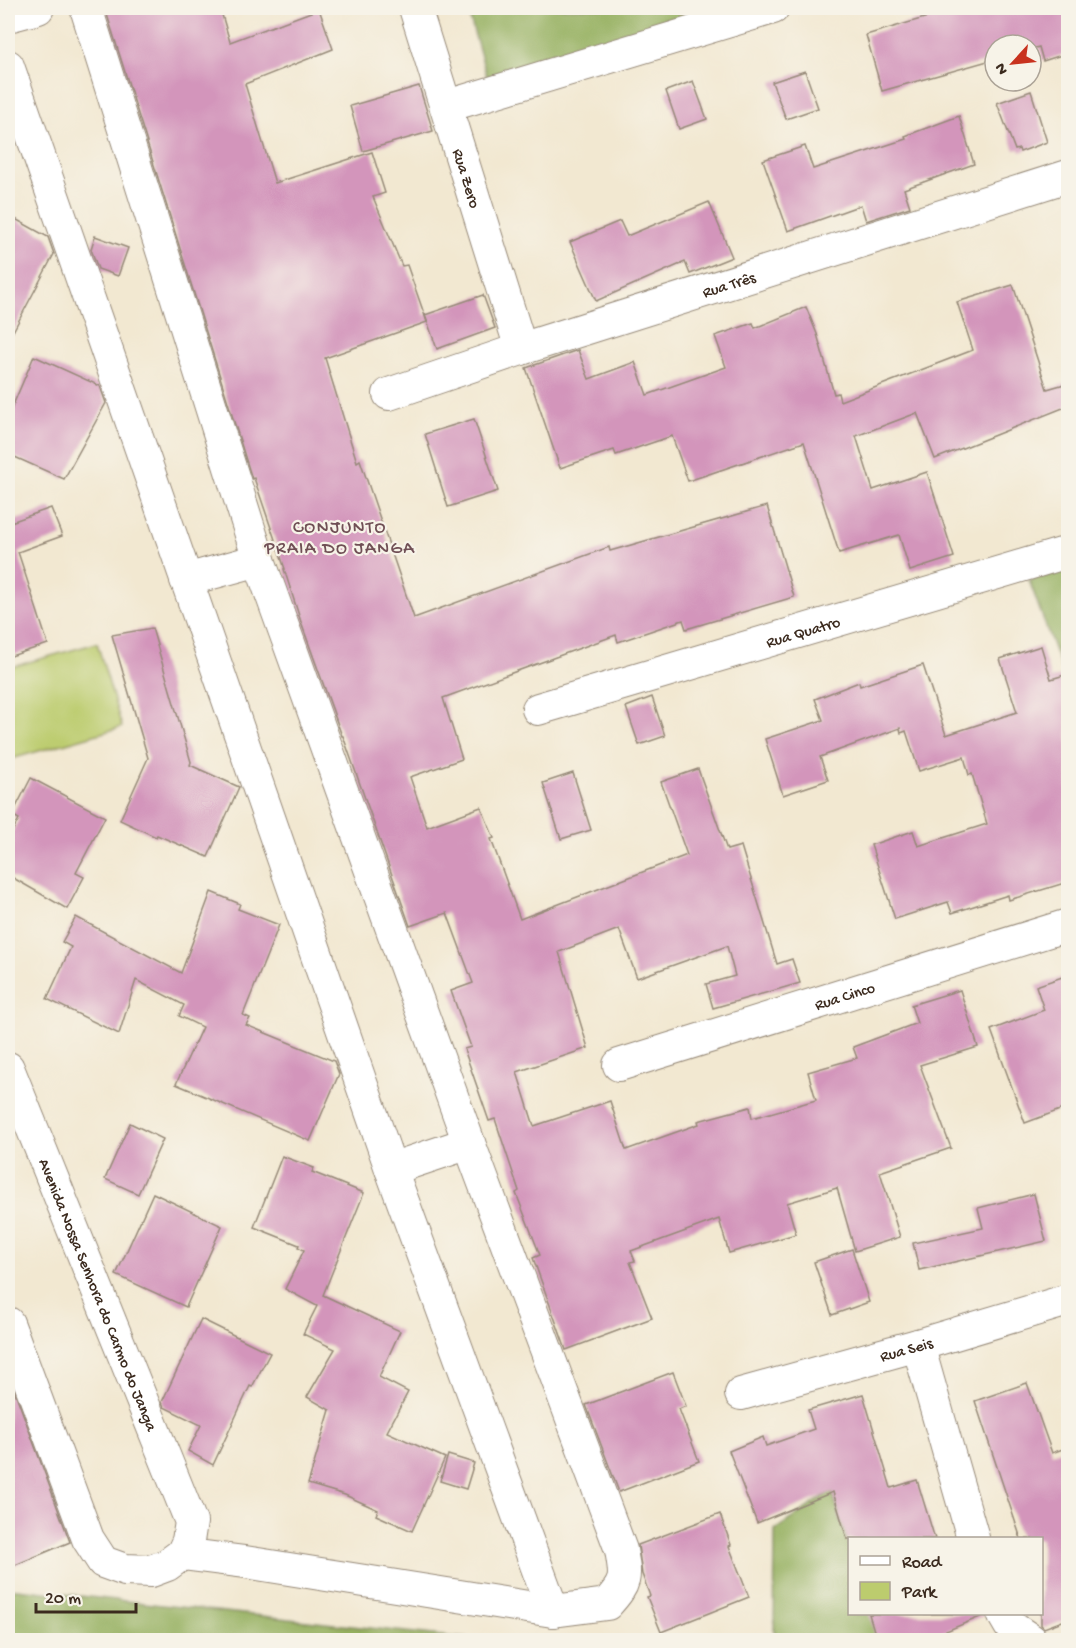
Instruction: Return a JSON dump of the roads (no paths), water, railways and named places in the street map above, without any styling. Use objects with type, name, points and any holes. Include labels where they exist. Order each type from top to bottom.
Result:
[{"type":"street","points":[[8,16],[38,8]]},
{"type":"street","points":[[8,1323],[88,1539],[103,1562],[124,1570],[151,1571],[167,1565],[182,1554],[554,1611],[607,1605],[618,1592],[626,1576],[621,1550],[469,1143],[259,560],[86,8]]},
{"type":"street","name":"Rua Zero","points":[[415,8],[521,349]]},
{"type":"street","points":[[447,106],[773,8]]},
{"type":"street","points":[[8,66],[391,1169],[554,1611]]},
{"type":"street","name":"Rua Três","points":[[389,394],[521,349],[1068,176]]},
{"type":"street","name":"Rua Quatro","points":[[538,709],[1068,552]]},
{"type":"street","points":[[186,580],[259,560]]},
{"type":"street","name":"Rua Cinco","points":[[619,1065],[1068,925]]},
{"type":"street","name":"Avenida Nossa Senhora do Carmo do Janga","points":[[8,1068],[191,1522],[188,1541],[182,1554]]},
{"type":"street","points":[[391,1169],[469,1143]]},
{"type":"street","name":"Rua Seis","points":[[741,1394],[918,1345],[1068,1300]]},
{"type":"street","points":[[918,1345],[972,1537]]},
{"type":"street","points":[[1004,1615],[1010,1626],[1031,1641]]},
{"type":"district","name":"CONJUNTO PRAIA DO JANGA","points":[[340,536]]}]
